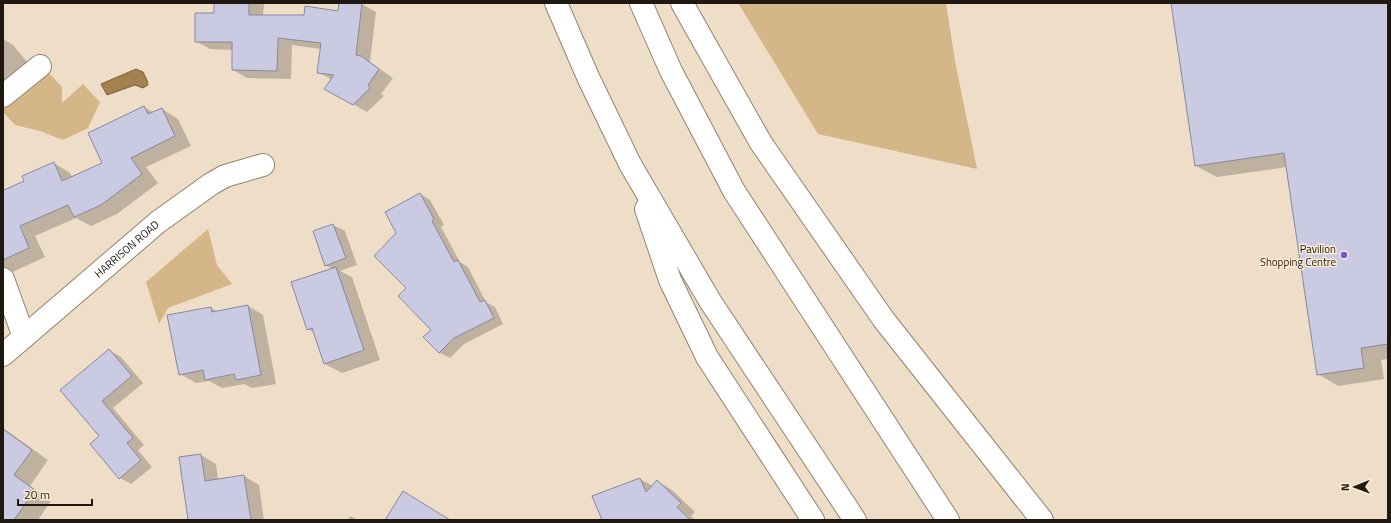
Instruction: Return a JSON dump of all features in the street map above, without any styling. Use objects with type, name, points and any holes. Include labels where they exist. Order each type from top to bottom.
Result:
[{"type":"main road","points":[[556,3],[588,77],[630,164],[710,301],[855,520]]},
{"type":"main road","points":[[641,3],[671,71],[734,191],[948,520]]},
{"type":"main road","points":[[682,3],[761,143],[884,320],[1042,520]]},
{"type":"main road","points":[[3,96],[40,66]]},
{"type":"main road","points":[[630,164],[670,280],[707,357],[813,520]]},
{"type":"main road","name":"HARRISON ROAD","points":[[3,355],[158,222],[211,184],[225,176],[263,165]]},
{"type":"main road","points":[[3,278],[24,337]]},
{"type":"shaded area","points":[[738,3],[946,3],[955,61],[977,169],[818,134]]},
{"type":"shaded area","points":[[136,69],[143,72],[148,85],[143,88],[135,85],[107,95],[101,84]]},
{"type":"shaded area","points":[[49,73],[62,87],[62,103],[83,84],[100,102],[88,128],[63,140],[40,131],[15,125],[3,112],[3,106],[34,81]]},
{"type":"shaded area","points":[[208,229],[217,265],[232,284],[168,308],[159,324],[146,282]]},
{"type":"building","points":[[214,3],[249,3],[249,15],[304,15],[305,6],[338,11],[339,3],[362,3],[356,55],[361,56],[379,69],[368,85],[370,88],[353,105],[324,89],[334,75],[317,73],[321,43],[278,38],[277,71],[232,70],[232,42],[195,42],[195,13],[214,13]]},
{"type":"building","name":"Pavilion Shopping Centre","points":[[1171,3],[1388,3],[1388,344],[1361,348],[1364,368],[1317,375],[1284,153],[1195,166]]},
{"type":"building","points":[[144,106],[148,114],[162,108],[175,136],[131,158],[142,174],[101,205],[74,217],[68,205],[20,226],[29,248],[3,260],[3,188],[4,190],[24,181],[22,176],[54,162],[62,181],[102,163],[88,133]]},
{"type":"building","points":[[420,193],[434,219],[432,221],[454,262],[458,260],[480,302],[485,300],[494,318],[454,338],[439,353],[423,337],[431,330],[398,296],[406,288],[374,256],[396,233],[385,212]]},
{"type":"building","points":[[333,224],[346,258],[325,266],[313,231]]},
{"type":"building","points":[[336,267],[364,350],[324,364],[312,328],[307,330],[291,282]]},
{"type":"building","points":[[248,305],[261,375],[236,380],[234,374],[205,380],[203,370],[179,375],[167,315],[211,307],[212,312]]},
{"type":"building","points":[[109,349],[132,376],[102,401],[133,438],[127,443],[141,460],[119,479],[90,444],[99,436],[60,390]]},
{"type":"building","points":[[3,429],[32,450],[14,475],[35,490],[14,520],[3,520]]},
{"type":"building","points":[[201,454],[205,481],[244,475],[251,520],[188,520],[179,457]]},
{"type":"building","points":[[640,478],[646,492],[657,480],[681,503],[677,507],[690,520],[602,520],[592,496]]},
{"type":"building","points":[[403,491],[450,520],[385,520]]},
{"type":"place","name":"Pavilion Shopping Centre","points":[[1344,255]]}]
